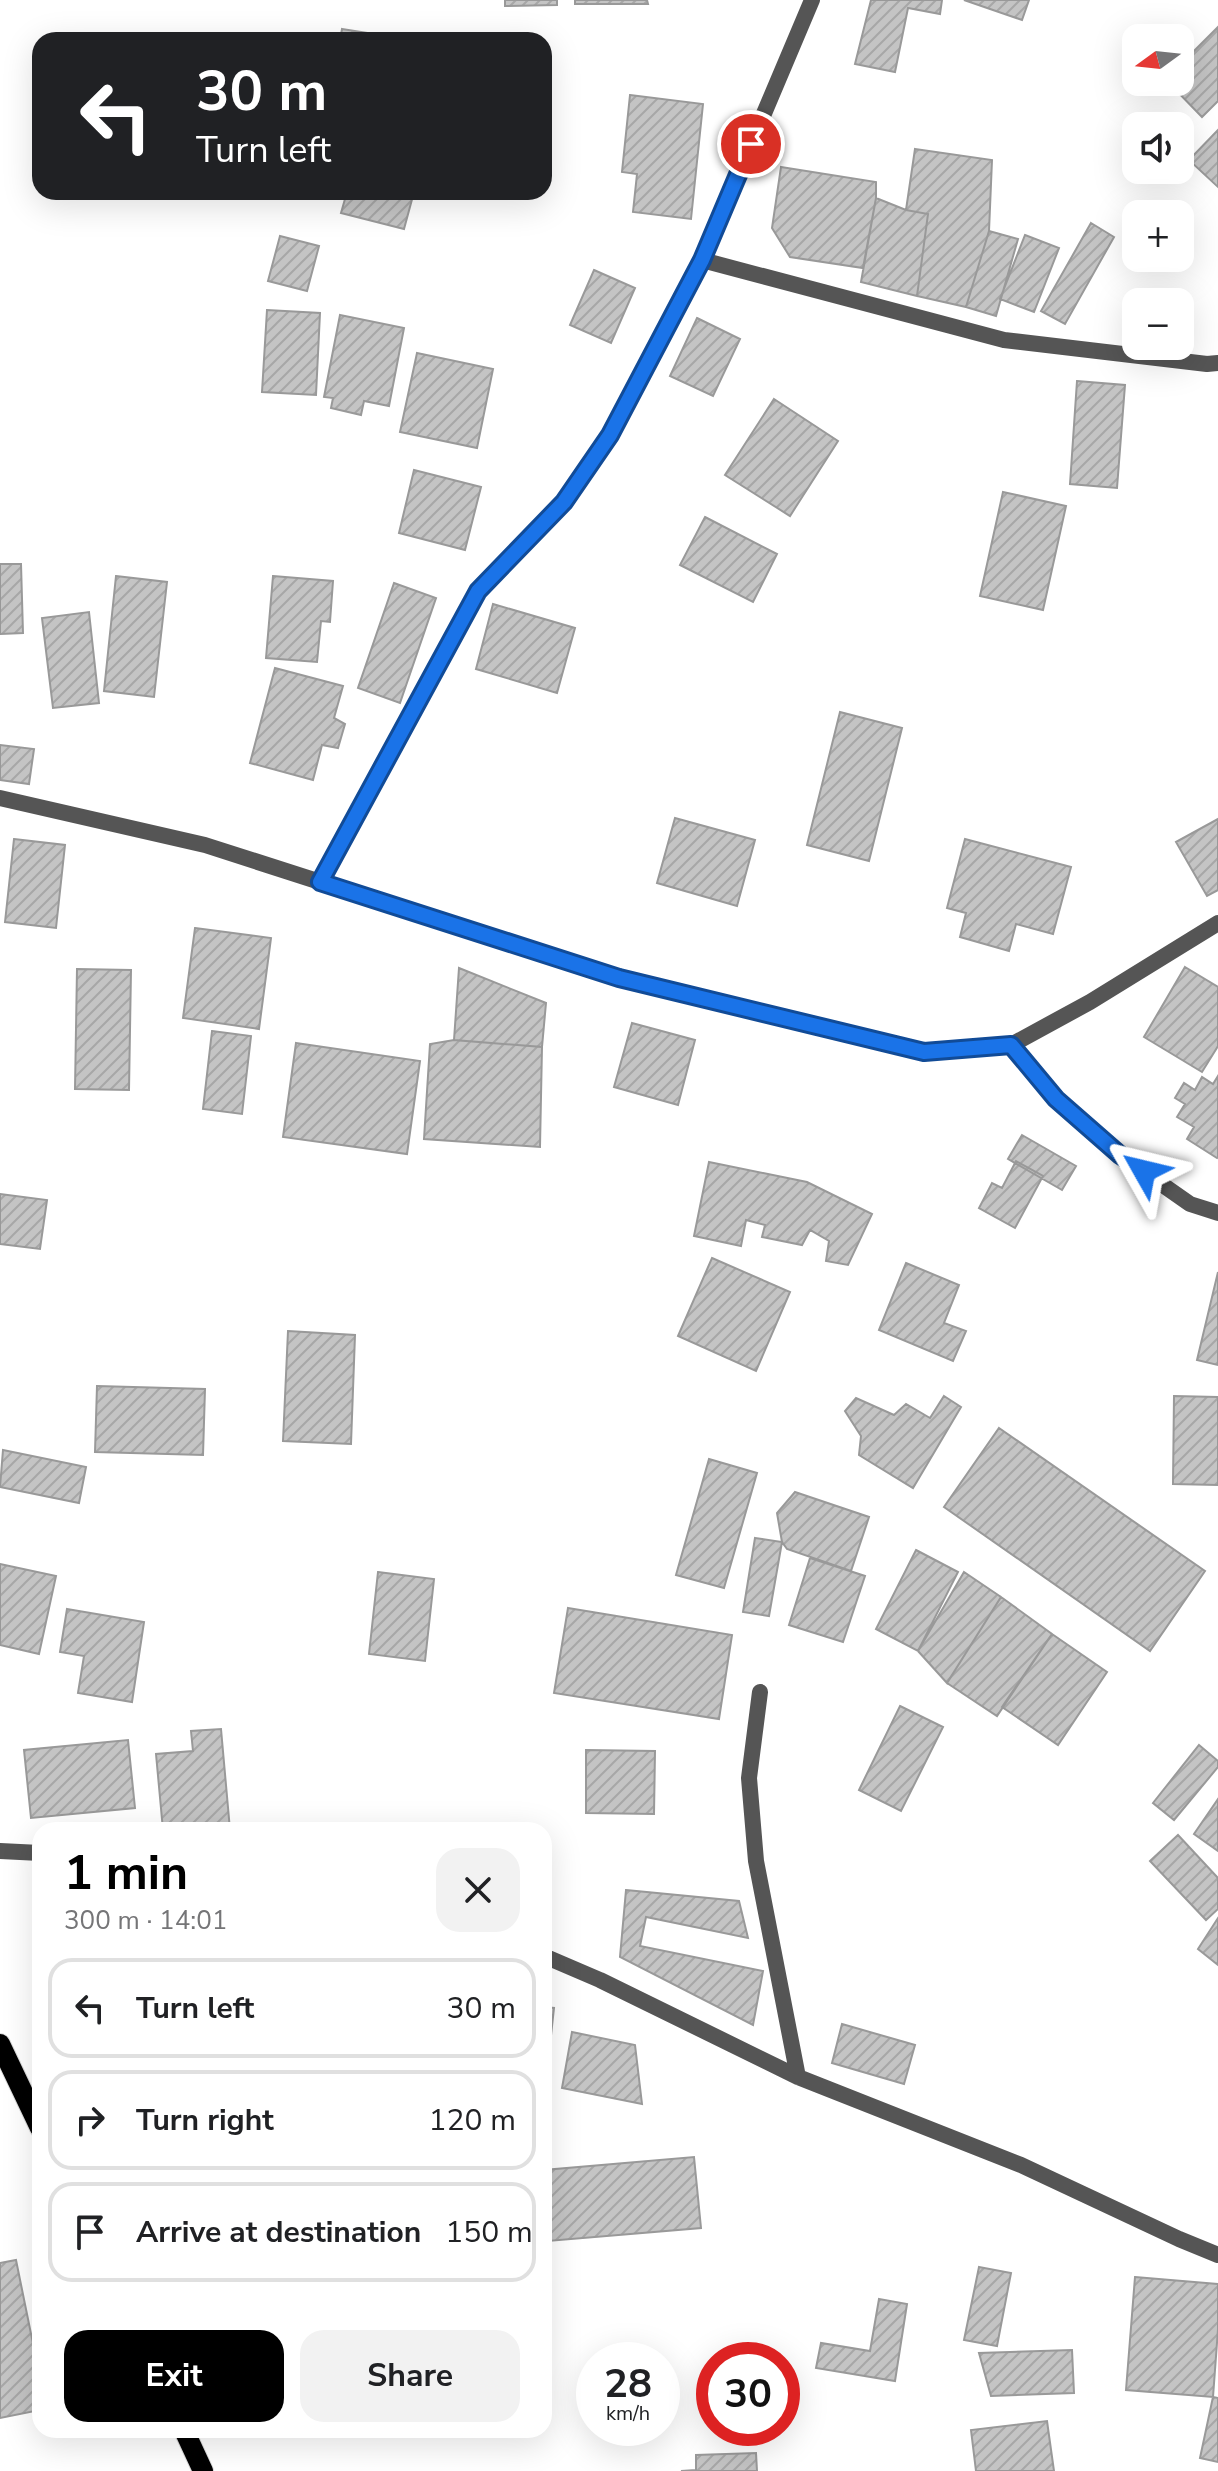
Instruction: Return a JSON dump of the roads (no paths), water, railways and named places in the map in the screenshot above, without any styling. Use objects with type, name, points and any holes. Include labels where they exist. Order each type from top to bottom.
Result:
[{"type":"main road","points":[[0,2044],[32,2111]]},
{"type":"main road","points":[[188,2438],[203,2471]]},
{"type":"street","points":[[320,882],[478,591],[564,502],[610,435],[702,260],[812,0]]},
{"type":"street","points":[[702,260],[1004,340],[1218,363]]},
{"type":"street","points":[[0,798],[205,845],[619,978],[924,1052],[1011,1045],[1090,1002],[1218,923]]},
{"type":"street","points":[[1011,1045],[1056,1099],[1120,1155],[1190,1204],[1218,1213]]},
{"type":"street","points":[[760,1692],[749,1778],[755,1847],[798,2077]]},
{"type":"street","points":[[0,1851],[32,1853]]},
{"type":"street","points":[[552,1959],[798,2077],[1021,2165],[1218,2255]]}]
